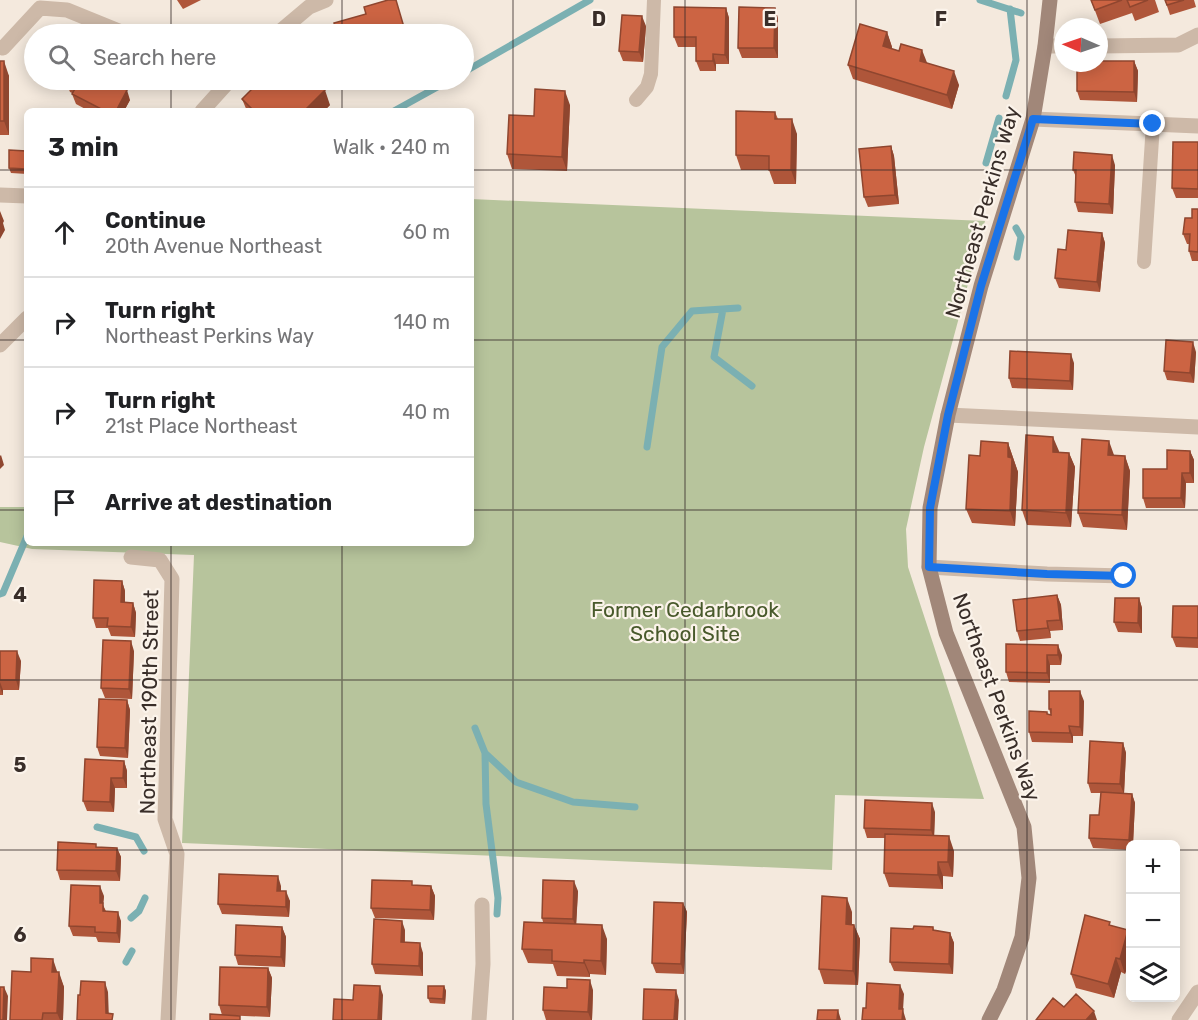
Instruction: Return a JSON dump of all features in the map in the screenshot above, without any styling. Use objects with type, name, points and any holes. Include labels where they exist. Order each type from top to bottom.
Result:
[{"type":"main road","name":"Northeast Perkins Way","points":[[989,1020],[1004,990],[1022,937],[1029,878],[1023,827],[946,633],[929,567],[930,508],[948,415],[981,286],[1033,119],[1050,0]]},
{"type":"street","points":[[289,24],[309,7],[326,0]]},
{"type":"street","points":[[25,24],[40,8],[67,10],[101,24]]},
{"type":"street","points":[[3,48],[24,25]]},
{"type":"street","points":[[1108,46],[1178,45],[1198,35]]},
{"type":"street","points":[[1045,46],[1054,46]]},
{"type":"street","points":[[205,108],[221,90]]},
{"type":"street","points":[[1033,119],[1198,126]]},
{"type":"street","points":[[0,195],[24,196]]},
{"type":"street","points":[[0,345],[24,321]]},
{"type":"street","points":[[948,415],[1198,427]]},
{"type":"street","name":"Northeast 190th Street","points":[[131,556],[160,560],[172,579],[165,819],[177,854],[168,1020]]},
{"type":"street","points":[[929,567],[1124,576]]},
{"type":"street","points":[[479,1020],[483,963],[482,905]]},
{"type":"street","points":[[1179,1020],[1198,992]]},
{"type":"lane","points":[[636,100],[648,87],[651,74],[654,0]]},
{"type":"lane","points":[[1144,262],[1153,124]]},
{"type":"green space","name":"Former Cedarbrook School Site","points":[[474,199],[985,221],[924,447],[906,529],[908,567],[984,799],[835,795],[832,870],[182,843],[194,555],[32,549],[0,542],[0,507],[24,507],[24,546],[474,546]]},
{"type":"building","points":[[396,0],[403,24],[334,24],[366,14],[364,7]]},
{"type":"building","points":[[1091,0],[1122,0],[1095,10]]},
{"type":"building","points":[[1127,0],[1148,0],[1130,7]]},
{"type":"building","points":[[1165,0],[1184,0],[1167,5]]},
{"type":"building","points":[[674,7],[726,8],[725,55],[713,54],[713,61],[696,61],[696,37],[674,37]]},
{"type":"building","points":[[739,7],[775,8],[774,48],[738,48]]},
{"type":"building","points":[[622,15],[642,16],[639,52],[619,51]]},
{"type":"building","points":[[860,24],[887,32],[883,46],[899,51],[901,44],[922,50],[920,61],[954,71],[947,95],[848,65]]},
{"type":"building","points":[[0,61],[4,61],[4,121],[0,121]]},
{"type":"building","points":[[1108,61],[1134,61],[1134,92],[1077,91],[1077,72],[1108,72]]},
{"type":"building","points":[[535,89],[565,91],[562,157],[507,154],[509,115],[534,116]]},
{"type":"building","points":[[74,90],[127,90],[118,108],[99,108],[72,94]]},
{"type":"building","points":[[251,90],[325,90],[307,108],[251,108],[242,99]]},
{"type":"building","points":[[736,111],[775,112],[775,119],[792,119],[791,170],[769,170],[769,156],[736,155]]},
{"type":"building","points":[[1173,142],[1198,142],[1198,189],[1172,188]]},
{"type":"building","points":[[891,146],[895,195],[864,197],[859,149]]},
{"type":"building","points":[[9,150],[24,151],[24,169],[9,168]]},
{"type":"building","points":[[1074,152],[1112,155],[1109,204],[1075,202]]},
{"type":"building","points":[[1192,209],[1198,209],[1198,252],[1189,251],[1190,234],[1183,234],[1185,218],[1192,218]]},
{"type":"building","points":[[1068,230],[1102,233],[1097,282],[1055,278],[1058,249],[1066,250]]},
{"type":"building","points":[[1166,340],[1193,342],[1190,373],[1164,371]]},
{"type":"building","points":[[1010,351],[1071,354],[1070,381],[1009,378]]},
{"type":"building","points":[[1026,435],[1053,437],[1053,452],[1069,453],[1066,513],[1022,510]]},
{"type":"building","points":[[1082,439],[1109,441],[1108,455],[1125,456],[1122,515],[1078,513]]},
{"type":"building","points":[[981,441],[1008,443],[1008,457],[1012,458],[1010,511],[966,509],[969,455],[980,456]]},
{"type":"building","points":[[1167,450],[1190,451],[1190,473],[1182,473],[1181,498],[1143,498],[1143,469],[1167,469]]},
{"type":"building","points":[[94,580],[122,581],[121,602],[133,603],[131,627],[107,626],[108,618],[93,618]]},
{"type":"building","points":[[1057,595],[1060,620],[1047,621],[1048,628],[1017,631],[1013,600]]},
{"type":"building","points":[[1115,598],[1139,598],[1138,623],[1114,622]]},
{"type":"building","points":[[1173,606],[1198,606],[1198,638],[1172,637]]},
{"type":"building","points":[[103,640],[131,641],[129,689],[101,688]]},
{"type":"building","points":[[1006,644],[1058,645],[1058,655],[1047,655],[1047,673],[1006,672]]},
{"type":"building","points":[[0,651],[17,651],[16,680],[0,680]]},
{"type":"building","points":[[1049,691],[1080,691],[1080,727],[1069,726],[1070,733],[1029,732],[1029,711],[1047,712],[1051,715]]},
{"type":"building","points":[[99,699],[127,700],[125,748],[97,747]]},
{"type":"building","points":[[1090,741],[1123,743],[1120,784],[1088,783]]},
{"type":"building","points":[[85,759],[124,761],[123,778],[111,778],[110,802],[83,801]]},
{"type":"building","points":[[1101,792],[1132,794],[1129,840],[1089,838],[1090,815],[1099,815]]},
{"type":"building","points":[[865,800],[932,803],[931,830],[864,828]]},
{"type":"building","points":[[885,834],[949,836],[948,862],[938,862],[938,875],[884,873]]},
{"type":"building","points":[[58,842],[96,844],[96,847],[117,848],[116,871],[57,870]]},
{"type":"building","points":[[219,874],[278,876],[277,891],[286,891],[286,907],[218,904]]},
{"type":"building","points":[[372,880],[412,881],[412,885],[431,886],[430,910],[371,908]]},
{"type":"building","points":[[543,880],[574,881],[573,919],[542,918]]},
{"type":"building","points":[[71,885],[100,886],[100,903],[103,903],[103,911],[118,912],[117,933],[95,932],[95,927],[69,926]]},
{"type":"building","points":[[822,896],[847,898],[846,924],[854,925],[853,971],[819,969]]},
{"type":"building","points":[[654,902],[683,903],[681,964],[652,963]]},
{"type":"building","points":[[1085,915],[1126,929],[1120,959],[1116,958],[1108,984],[1071,974]]},
{"type":"building","points":[[374,919],[402,921],[401,942],[420,943],[419,966],[372,964]]},
{"type":"building","points":[[524,922],[602,925],[601,961],[584,960],[584,963],[552,961],[552,950],[522,949]]},
{"type":"building","points":[[236,925],[282,927],[281,957],[235,955]]},
{"type":"building","points":[[914,926],[933,927],[933,930],[950,933],[949,964],[890,962],[891,928],[913,929]]},
{"type":"building","points":[[31,958],[53,959],[52,972],[59,972],[57,1013],[43,1013],[42,1020],[10,1020],[12,971],[31,972]]},
{"type":"building","points":[[220,967],[268,968],[267,1007],[219,1005]]},
{"type":"building","points":[[567,979],[590,980],[588,1012],[543,1010],[544,987],[567,988]]},
{"type":"building","points":[[81,981],[105,982],[106,1013],[113,1014],[112,1020],[77,1020]]},
{"type":"building","points":[[867,983],[900,985],[899,1009],[903,1009],[902,1020],[862,1020],[863,1008],[866,1008]]},
{"type":"building","points":[[354,985],[380,986],[378,1020],[333,1020],[334,999],[353,1000]]},
{"type":"building","points":[[428,986],[444,986],[443,999],[428,998]]},
{"type":"building","points":[[0,987],[4,987],[3,1020],[0,1020]]},
{"type":"building","points":[[644,989],[676,990],[674,1020],[643,1020]]},
{"type":"building","points":[[1076,994],[1094,1011],[1086,1020],[1036,1020],[1053,998],[1064,1007]]},
{"type":"building","points":[[818,1010],[838,1010],[837,1020],[817,1020]]},
{"type":"building","points":[[210,1014],[240,1016],[240,1020],[210,1020]]},
{"type":"waterway","points":[[474,66],[590,0]]},
{"type":"waterway","points":[[980,0],[1021,13]]},
{"type":"waterway","points":[[1006,96],[1016,60],[1010,9]]},
{"type":"waterway","points":[[399,108],[432,90]]},
{"type":"waterway","points":[[986,163],[999,118]]},
{"type":"waterway","points":[[1016,228],[1021,237],[1017,257]]},
{"type":"waterway","points":[[647,447],[662,347],[692,311],[738,308]]},
{"type":"waterway","points":[[723,309],[714,357],[752,386]]},
{"type":"waterway","points":[[0,594],[3,593],[24,543]]},
{"type":"waterway","points":[[475,728],[485,753],[486,804],[498,898],[497,914]]},
{"type":"waterway","points":[[485,753],[516,782],[573,802],[635,807]]},
{"type":"waterway","points":[[97,827],[136,837],[144,851]]},
{"type":"waterway","points":[[131,918],[139,911],[145,898]]},
{"type":"waterway","points":[[126,962],[132,951]]},
{"type":"route","points":[[1124,576],[929,567],[930,508],[948,415],[981,286],[1033,119],[1153,124]]}]
